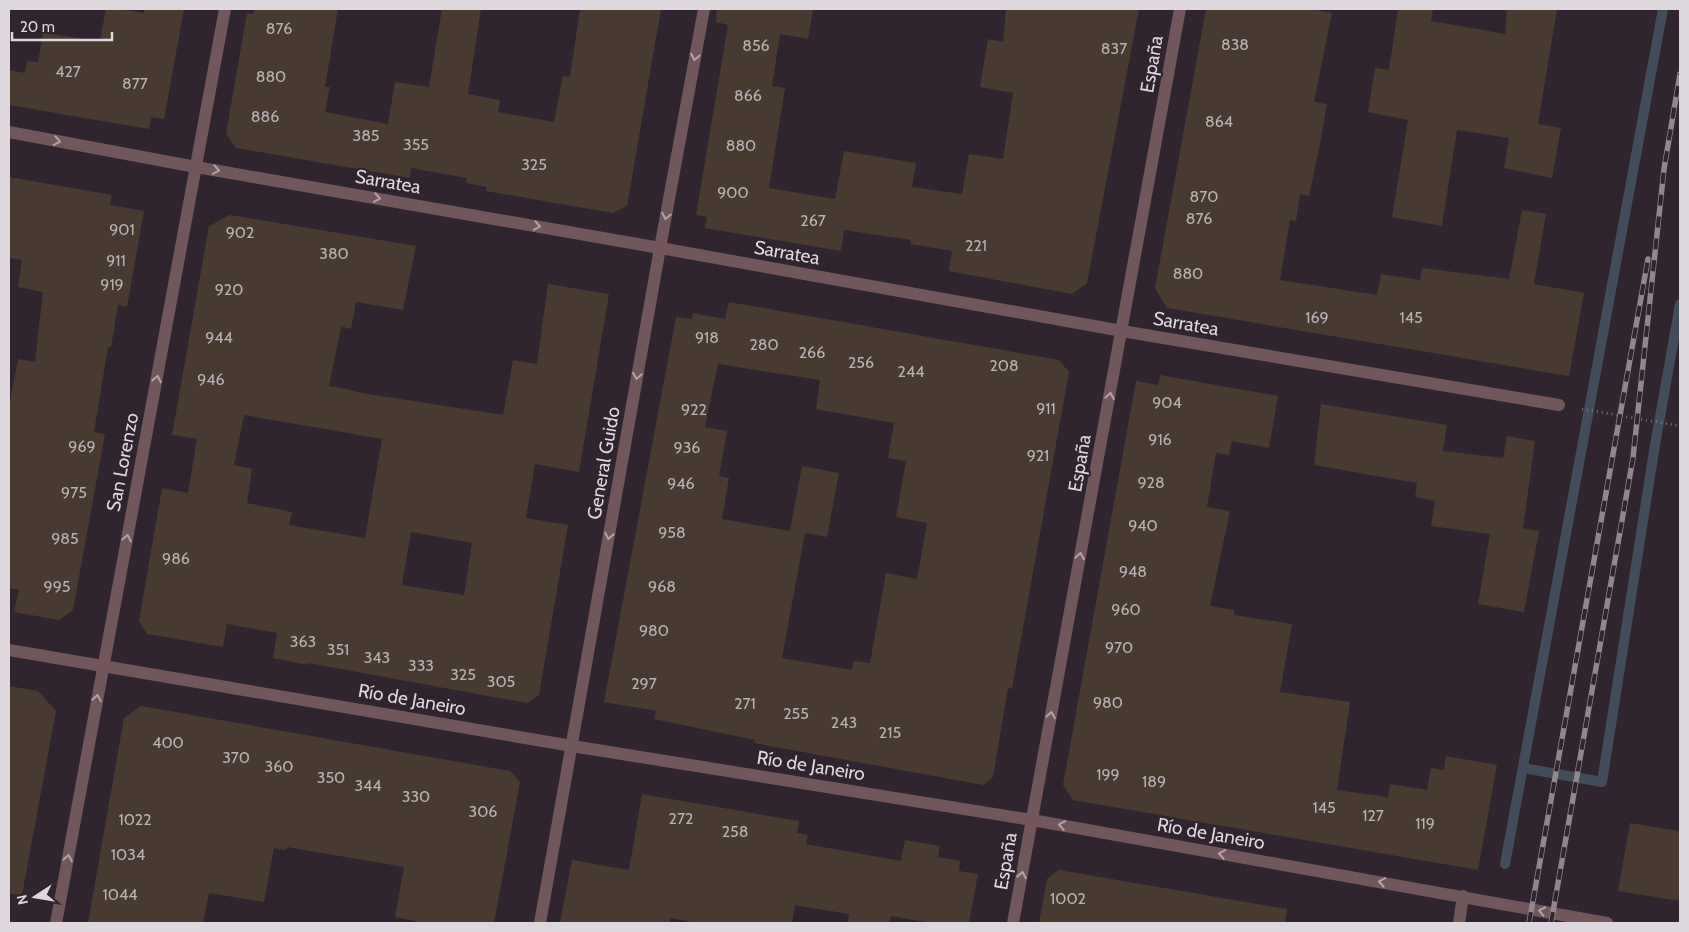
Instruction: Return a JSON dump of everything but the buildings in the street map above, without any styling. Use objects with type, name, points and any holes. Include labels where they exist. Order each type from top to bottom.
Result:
[{"type":"street","name":"San Lorenzo","points":[[56,923],[225,9]]},
{"type":"street","name":"General Guido","points":[[540,923],[704,9]]},
{"type":"street","name":"España","points":[[1013,923],[1180,9]]},
{"type":"street","name":"Sarratea","points":[[9,132],[196,167],[1122,331],[1559,405]]},
{"type":"street","name":"Río de Janeiro","points":[[9,650],[572,746],[1032,820],[1607,923]]},
{"type":"street","points":[[1458,923],[1463,896]]},
{"type":"path","points":[[1582,409],[1680,426]]},
{"type":"waterway","points":[[1505,864],[1663,9]]},
{"type":"waterway","points":[[1523,768],[1602,782],[1654,451],[1680,304]]},
{"type":"railway","points":[[1551,923],[1633,458],[1664,169],[1680,74]]},
{"type":"railway","points":[[1529,923],[1648,259]]}]
